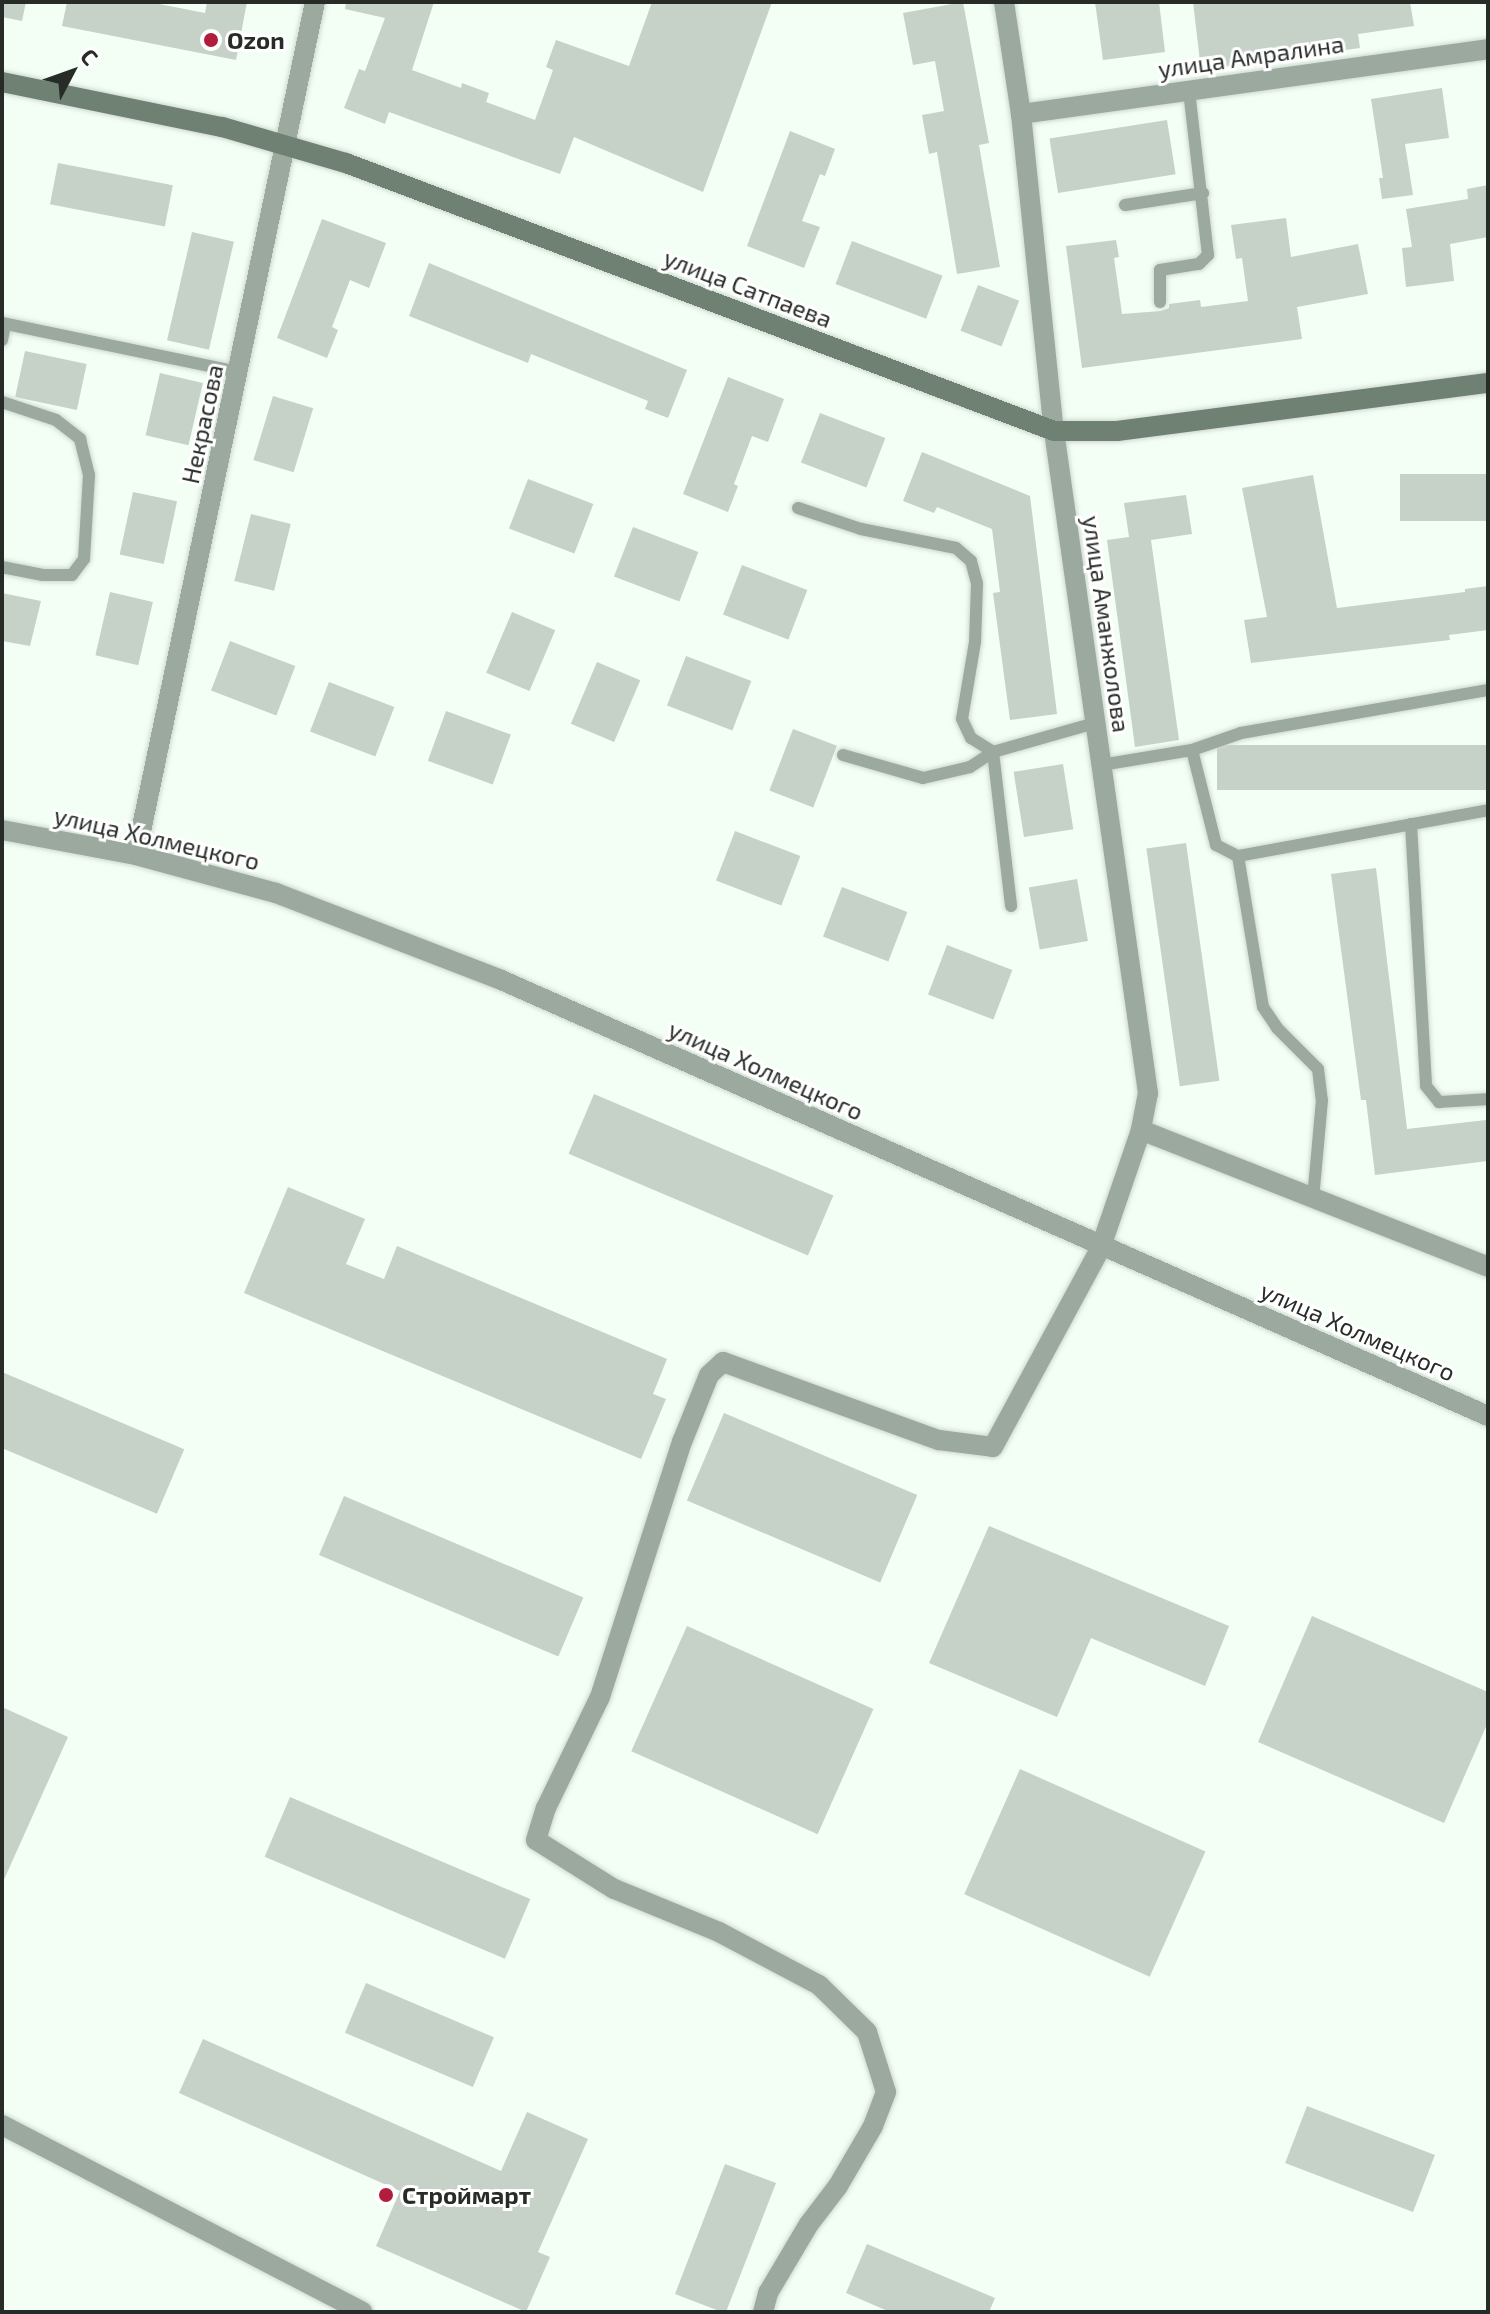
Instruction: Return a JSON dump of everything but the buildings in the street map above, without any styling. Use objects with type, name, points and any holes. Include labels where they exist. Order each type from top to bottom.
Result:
[{"type":"main road","name":"улица Сатпаева","points":[[2,82],[222,127],[346,163],[1054,431],[1117,431],[1488,383]]},
{"type":"street","name":"Некрасова","points":[[136,855],[288,146],[315,2]]},
{"type":"street","name":"улица Аманжолова","points":[[763,2312],[768,2293],[873,2126],[886,2092],[867,2032],[819,1985],[719,1932],[614,1889],[536,1840],[542,1818],[600,1697],[682,1442],[709,1375],[723,1362],[939,1440],[993,1447],[1101,1247],[1141,1130],[1148,1093],[1054,431],[1021,114],[1004,2]]},
{"type":"street","name":"улица Амралина","points":[[1021,114],[1488,49]]},
{"type":"street","name":"улица Холмецкого","points":[[2,830],[136,855],[276,893],[499,979],[1488,1416]]},
{"type":"street","points":[[1141,1130],[1488,1267]]},
{"type":"street","points":[[2,2125],[362,2312]]},
{"type":"lane","points":[[1160,302],[1160,270],[1199,264],[1208,255],[1189,91]]},
{"type":"lane","points":[[1125,205],[1203,193]]},
{"type":"lane","points":[[2,340],[3,324],[239,372]]},
{"type":"lane","points":[[2,402],[56,420],[80,439],[89,475],[84,559],[72,575],[43,575],[2,567]]},
{"type":"lane","points":[[798,508],[861,529],[956,548],[967,554],[977,583],[975,642],[962,719],[971,738],[993,752]]},
{"type":"lane","points":[[1101,765],[1192,750],[1241,733],[1488,690]]},
{"type":"lane","points":[[843,755],[923,778],[970,767],[993,752],[1095,723]]},
{"type":"lane","points":[[1192,750],[1216,845],[1238,856],[1488,810]]},
{"type":"lane","points":[[993,752],[1011,906]]},
{"type":"lane","points":[[1411,824],[1426,1086],[1439,1102],[1488,1099]]},
{"type":"lane","points":[[1238,856],[1263,1007],[1277,1028],[1318,1069],[1322,1100],[1313,1198]]},
{"type":"place","name":"Ozon","points":[[211,40]]},
{"type":"place","name":"Строймарт","points":[[386,2195]]}]
